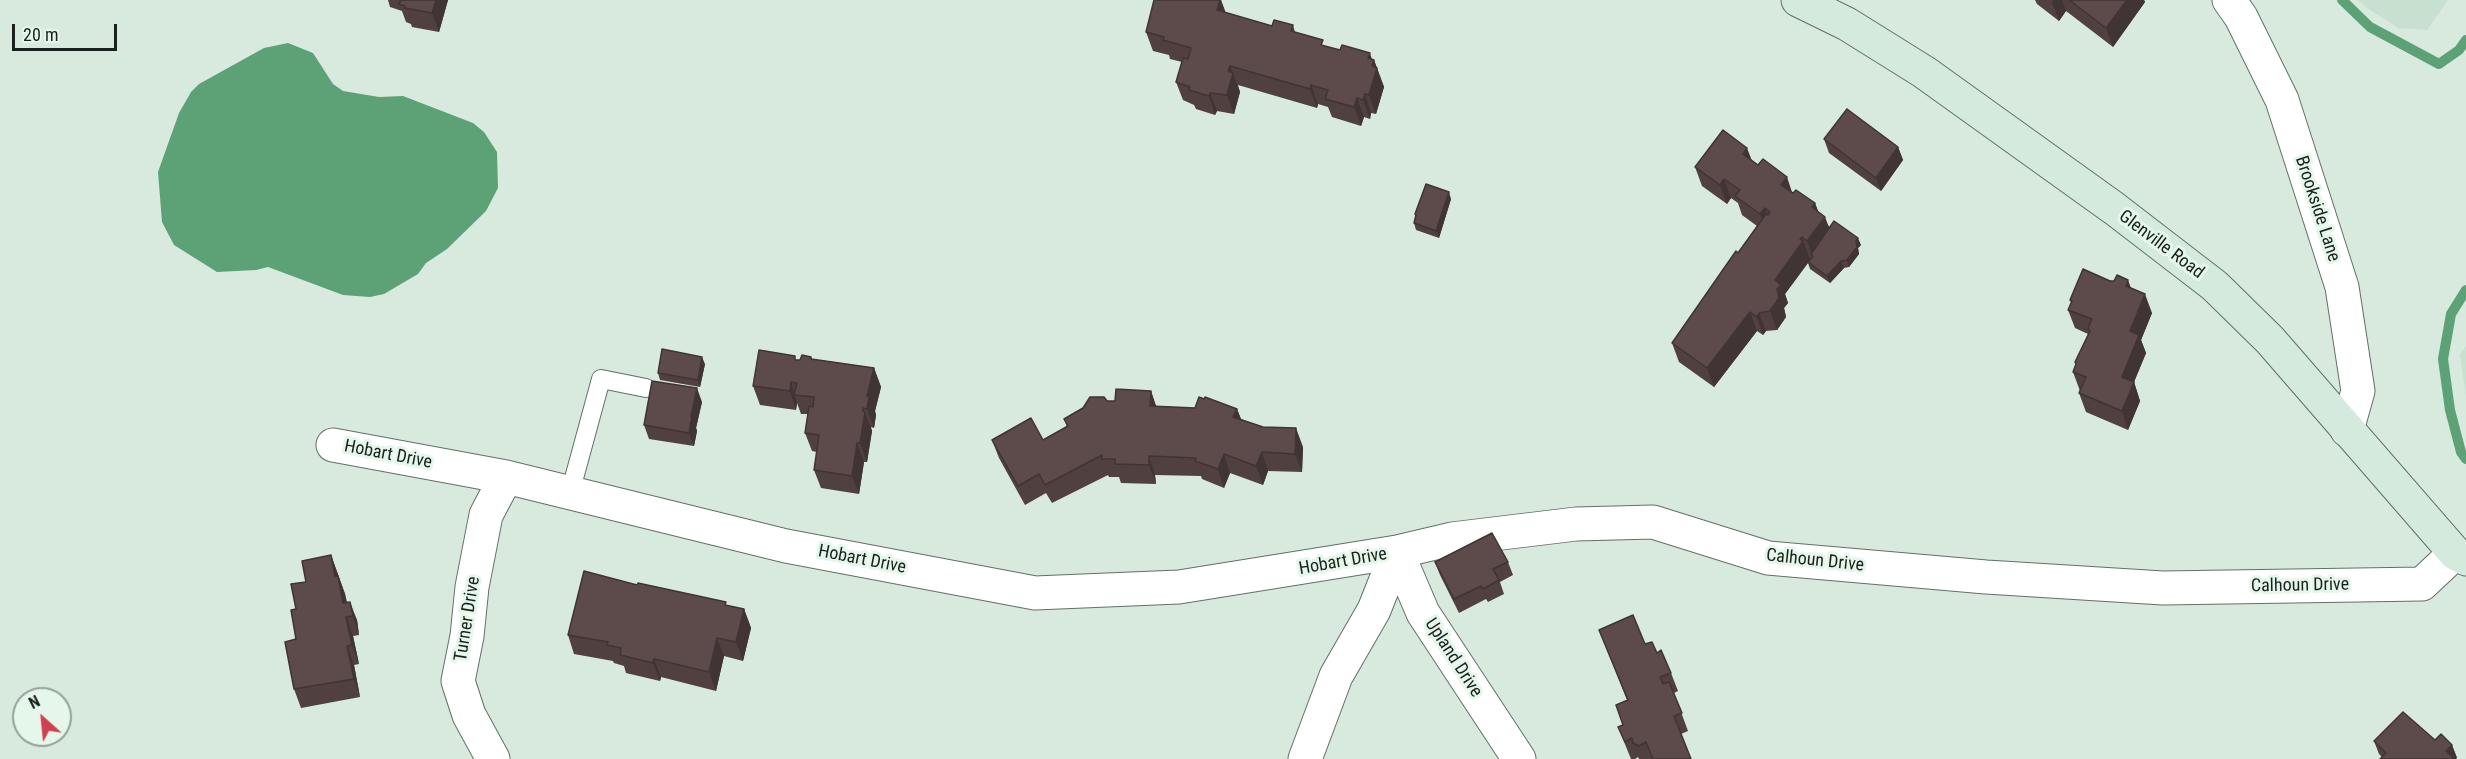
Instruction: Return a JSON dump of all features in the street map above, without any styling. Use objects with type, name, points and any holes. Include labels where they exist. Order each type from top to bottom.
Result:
[{"type":"main road","name":"Glenville Road","points":[[1798,0],[1847,24],[1924,72],[2115,209],[2206,279],[2270,340],[2460,556]]},
{"type":"street","name":"Brookside Lane","points":[[2229,0],[2241,17],[2282,100],[2342,287],[2358,391],[2346,429]]},
{"type":"street","name":"Hobart Drive","points":[[333,445],[506,477],[786,546],[1035,593],[1179,588],[1397,552]]},
{"type":"street","name":"Turner Drive","points":[[493,759],[469,715],[458,681],[467,636],[472,587],[486,515],[506,477]]},
{"type":"street","name":"Calhoun Drive","points":[[1397,552],[1452,539],[1576,524],[1653,522],[1768,558],[1986,577],[2163,588],[2422,584],[2460,556]]},
{"type":"street","points":[[1305,759],[1336,676],[1374,610],[1397,552]]},
{"type":"street","name":"Upland Drive","points":[[1397,552],[1423,613],[1519,759]]},
{"type":"lane","points":[[570,493],[601,379],[646,388]]},
{"type":"shaded area","points":[[2358,0],[2448,0],[2427,30],[2398,28]]},
{"type":"shaded area","points":[[288,43],[313,53],[333,84],[343,91],[379,97],[403,96],[473,123],[484,132],[497,152],[498,188],[486,211],[447,249],[426,263],[418,274],[384,294],[370,297],[343,295],[268,267],[256,270],[217,272],[174,245],[162,222],[158,172],[179,113],[191,92],[199,84],[264,48]]},
{"type":"shaded area","points":[[2466,346],[2466,396],[2460,355]]},
{"type":"building","points":[[401,0],[436,0],[432,13],[405,8],[399,4]]},
{"type":"building","points":[[1154,0],[1220,0],[1217,10],[1272,26],[1274,20],[1293,25],[1291,31],[1323,40],[1321,45],[1340,50],[1342,45],[1370,53],[1368,58],[1374,60],[1372,66],[1377,68],[1369,95],[1365,94],[1363,100],[1357,98],[1354,107],[1325,99],[1328,90],[1311,85],[1310,89],[1230,66],[1228,71],[1233,73],[1227,95],[1210,93],[1209,96],[1189,90],[1190,87],[1176,82],[1183,58],[1188,59],[1191,48],[1163,40],[1164,37],[1146,32]]},
{"type":"building","points":[[2069,0],[2127,0],[2106,28]]},
{"type":"building","points":[[1847,109],[1898,147],[1876,178],[1824,139]]},
{"type":"building","points":[[1723,130],[1747,148],[1743,154],[1758,165],[1763,159],[1787,177],[1781,185],[1793,193],[1796,190],[1815,203],[1812,207],[1825,217],[1807,241],[1802,237],[1800,239],[1803,241],[1775,280],[1781,285],[1777,289],[1779,298],[1770,311],[1759,313],[1757,317],[1750,312],[1707,368],[1672,343],[1736,251],[1738,253],[1766,214],[1770,212],[1765,208],[1760,214],[1735,196],[1740,190],[1724,179],[1720,185],[1695,167]]},
{"type":"building","points":[[1426,184],[1449,192],[1436,231],[1414,223]]},
{"type":"building","points":[[1834,221],[1858,238],[1857,247],[1847,260],[1841,261],[1827,276],[1808,262]]},
{"type":"building","points":[[2083,269],[2110,281],[2114,281],[2117,275],[2128,280],[2126,286],[2145,294],[2130,331],[2139,335],[2122,377],[2134,382],[2122,411],[2079,393],[2086,377],[2073,372],[2075,362],[2090,331],[2088,328],[2092,319],[2068,310]]},
{"type":"building","points":[[662,349],[702,357],[698,380],[658,373]]},
{"type":"building","points":[[759,350],[795,356],[795,360],[800,360],[802,355],[811,357],[811,359],[874,368],[867,396],[869,396],[867,409],[863,408],[865,412],[860,443],[857,443],[852,476],[814,470],[819,435],[805,433],[809,406],[813,407],[814,397],[794,395],[797,383],[791,382],[790,391],[753,386]]},
{"type":"building","points":[[652,381],[697,388],[689,433],[644,425]]},
{"type":"building","points":[[1116,389],[1151,391],[1150,406],[1195,408],[1199,397],[1204,399],[1205,397],[1237,409],[1233,417],[1263,427],[1296,428],[1295,454],[1262,452],[1256,466],[1224,454],[1218,469],[1195,461],[1196,458],[1149,456],[1149,465],[1115,464],[1115,459],[1102,459],[1102,455],[1045,485],[1039,474],[1018,486],[992,440],[1031,418],[1043,440],[1068,426],[1064,419],[1083,408],[1090,397],[1104,397],[1107,401],[1115,401]]},
{"type":"building","points":[[1492,533],[1508,562],[1493,569],[1499,580],[1483,589],[1481,586],[1454,599],[1435,562]]},
{"type":"building","points":[[331,555],[343,603],[350,602],[353,616],[346,617],[352,645],[347,646],[354,679],[294,689],[285,642],[296,639],[291,610],[296,609],[291,584],[306,582],[302,561]]},
{"type":"building","points":[[584,571],[637,585],[638,583],[726,602],[725,605],[744,609],[736,642],[717,638],[709,672],[654,659],[653,663],[620,655],[621,648],[607,645],[608,642],[568,635]]},
{"type":"building","points":[[1633,615],[1645,644],[1652,642],[1657,653],[1661,650],[1671,673],[1660,677],[1663,684],[1669,682],[1682,713],[1674,716],[1691,759],[1653,759],[1646,742],[1639,746],[1633,743],[1632,738],[1625,742],[1618,727],[1623,725],[1616,705],[1628,700],[1599,630]]},
{"type":"building","points":[[2403,712],[2435,740],[2441,734],[2452,745],[2446,751],[2454,759],[2380,759],[2386,753],[2374,741]]},
{"type":"waterway","points":[[2342,0],[2370,27],[2439,64],[2459,50],[2466,40]]},
{"type":"waterway","points":[[2466,290],[2451,314],[2443,359],[2450,410],[2461,452],[2466,459]]}]
